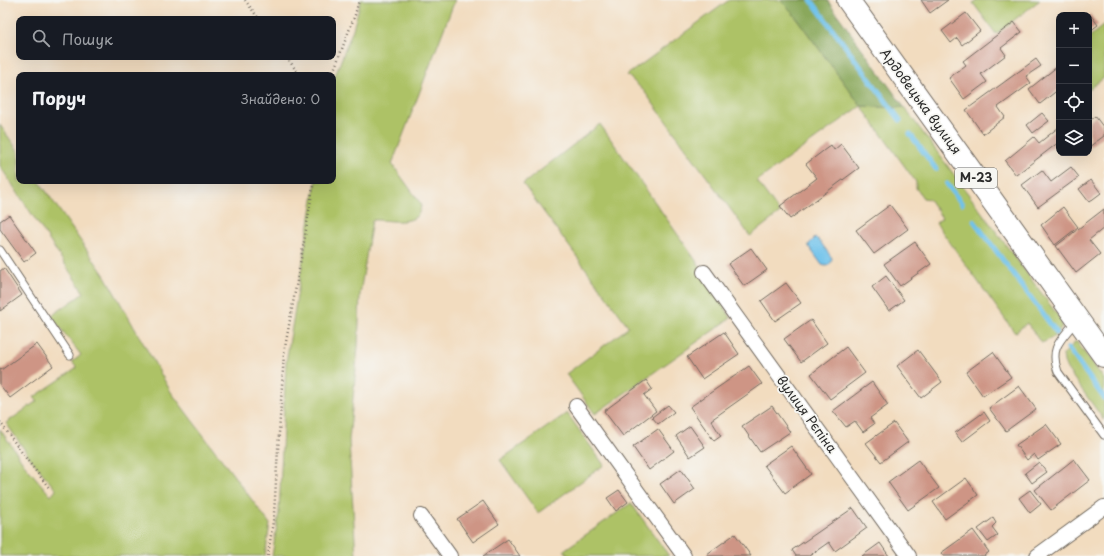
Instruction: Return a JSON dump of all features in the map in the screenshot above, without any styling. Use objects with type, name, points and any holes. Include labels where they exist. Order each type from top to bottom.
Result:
[{"type":"highway","name":"Ардовецька вулиця","points":[[848,0],[1104,356]]},
{"type":"street","name":"вулиця Рєпіна","points":[[704,272],[909,556]]},
{"type":"street","points":[[576,406],[684,556]]},
{"type":"street","points":[[1037,556],[1104,507]]},
{"type":"street","points":[[421,516],[450,556]]},
{"type":"lane","points":[[0,250],[70,355]]},
{"type":"lane","points":[[1077,319],[1056,348],[1054,356],[1055,364],[1058,372],[1104,435]]},
{"type":"path","points":[[245,0],[257,16]]},
{"type":"path","points":[[333,72],[355,15],[359,0]]},
{"type":"path","points":[[289,60],[297,72]]},
{"type":"path","points":[[268,556],[274,514],[284,353],[314,184]]},
{"type":"path","points":[[0,422],[50,489]]},
{"type":"green space","points":[[361,0],[455,0],[392,164],[421,204],[420,212],[416,217],[410,220],[372,220],[360,294],[358,347],[349,440],[356,556],[272,556],[279,513],[286,363],[316,184],[336,184],[336,73],[353,29]]},
{"type":"green space","points":[[729,0],[780,0],[792,12],[861,106],[757,181],[780,213],[750,236],[644,91],[627,75]]},
{"type":"green space","points":[[780,0],[827,0],[904,107],[894,108],[861,106],[792,12]]},
{"type":"green space","points":[[977,0],[1040,0],[996,34],[973,3]]},
{"type":"green space","points":[[1104,25],[1104,78],[1092,87],[1092,48],[1092,35]]},
{"type":"green space","points":[[861,106],[894,108],[904,107],[1062,321],[1061,329],[1056,335],[1041,343],[1027,323],[1015,333],[936,223],[942,218],[929,199],[923,198],[916,188],[916,182]]},
{"type":"green space","points":[[600,124],[704,272],[731,318],[595,414],[566,374],[629,327],[523,184]]},
{"type":"green space","points":[[0,125],[16,148],[16,184],[41,184],[105,276],[171,392],[270,524],[265,556],[0,556],[0,429],[24,464],[51,496],[56,490],[31,459],[6,423],[37,401],[34,397],[77,368],[72,362],[81,355],[51,316],[84,293],[0,166]]},
{"type":"green space","points":[[1076,341],[1104,379],[1104,420],[1067,369],[1064,362],[1063,355]]},
{"type":"green space","points":[[567,413],[604,465],[538,513],[500,460]]},
{"type":"green space","points":[[631,503],[669,556],[569,556],[564,550]]},
{"type":"water","points":[[815,238],[819,240],[832,258],[830,264],[827,266],[822,265],[809,247],[809,244]]},
{"type":"building","points":[[921,0],[948,0],[930,13]]},
{"type":"building","points":[[966,13],[980,31],[962,45],[957,38],[951,43],[942,31]]},
{"type":"building","points":[[1092,17],[1098,25],[1092,30]]},
{"type":"building","points":[[1014,22],[1022,32],[1001,48],[1006,55],[981,74],[987,82],[964,99],[949,78],[966,65],[963,61]]},
{"type":"building","points":[[1036,59],[1041,66],[1026,76],[1031,83],[998,107],[1005,117],[983,134],[966,110]]},
{"type":"building","points":[[1056,68],[1056,91],[1040,104],[1029,89]]},
{"type":"building","points":[[1042,113],[1049,121],[1033,133],[1027,125]]},
{"type":"building","points":[[1095,116],[1104,128],[1104,136],[1092,145],[1092,120]]},
{"type":"building","points":[[1056,129],[1056,144],[1016,175],[1005,161],[1034,137],[1039,143]]},
{"type":"building","points":[[841,144],[859,168],[790,219],[780,206],[817,178],[806,164],[831,145],[834,150]]},
{"type":"building","points":[[1071,167],[1079,177],[1038,207],[1022,185],[1042,170],[1051,182]]},
{"type":"building","points":[[1091,180],[1101,193],[1089,202],[1079,189]]},
{"type":"building","points":[[890,205],[908,229],[874,254],[856,230]]},
{"type":"building","points":[[1063,207],[1078,227],[1055,245],[1041,225]]},
{"type":"building","points":[[1104,209],[1104,228],[1089,240],[1100,254],[1076,273],[1056,246]]},
{"type":"building","points":[[9,215],[36,253],[24,262],[0,229],[0,221]]},
{"type":"building","points":[[915,242],[931,264],[900,286],[884,264]]},
{"type":"building","points":[[751,248],[767,270],[744,286],[728,264]]},
{"type":"building","points":[[4,268],[22,295],[0,311],[0,271]]},
{"type":"building","points":[[886,276],[904,300],[889,311],[872,287]]},
{"type":"building","points":[[786,283],[801,303],[775,321],[761,301]]},
{"type":"building","points":[[811,320],[827,343],[801,362],[784,339]]},
{"type":"building","points":[[724,332],[739,354],[702,379],[687,357]]},
{"type":"building","points":[[37,344],[53,366],[10,398],[0,385],[0,368],[1,370]]},
{"type":"building","points":[[846,347],[865,373],[830,399],[811,374]]},
{"type":"building","points":[[918,350],[942,382],[921,398],[897,366]]},
{"type":"building","points":[[993,352],[1011,377],[983,396],[966,372]]},
{"type":"building","points":[[749,366],[762,384],[711,420],[721,436],[714,441],[690,407]]},
{"type":"building","points":[[646,380],[652,389],[644,395],[656,411],[623,436],[604,411]]},
{"type":"building","points":[[872,382],[888,405],[870,418],[874,424],[863,432],[855,421],[846,427],[833,411]]},
{"type":"building","points":[[1019,386],[1036,409],[1006,431],[989,408]]},
{"type":"building","points":[[668,405],[674,412],[658,424],[652,417]]},
{"type":"building","points":[[772,406],[790,432],[760,452],[742,426]]},
{"type":"building","points":[[984,412],[990,421],[962,442],[955,433]]},
{"type":"building","points":[[894,423],[908,442],[881,462],[866,443]]},
{"type":"building","points":[[1046,424],[1061,444],[1038,460],[1034,454],[1027,460],[1016,445]]},
{"type":"building","points":[[690,426],[705,447],[690,457],[676,436]]},
{"type":"building","points":[[658,429],[674,451],[649,470],[633,447]]},
{"type":"building","points":[[791,446],[811,474],[785,493],[764,465]]},
{"type":"building","points":[[1074,459],[1090,480],[1051,510],[1035,490]]},
{"type":"building","points":[[918,460],[939,488],[908,510],[888,482]]},
{"type":"building","points":[[1039,462],[1047,472],[1032,483],[1025,473]]},
{"type":"building","points":[[681,469],[695,489],[674,504],[660,484]]},
{"type":"building","points":[[966,478],[978,495],[945,519],[933,502]]},
{"type":"building","points":[[619,490],[628,502],[616,511],[607,498]]},
{"type":"building","points":[[1030,490],[1041,504],[1030,513],[1019,498]]},
{"type":"building","points":[[483,501],[499,524],[473,542],[457,519]]},
{"type":"building","points":[[853,508],[867,528],[835,551],[829,542],[809,556],[796,556],[792,550]]},
{"type":"building","points":[[993,518],[996,523],[992,527],[998,535],[988,542],[978,529]]},
{"type":"building","points":[[973,530],[989,552],[984,556],[943,556],[941,553]]},
{"type":"building","points":[[735,534],[751,556],[708,556],[707,554]]},
{"type":"building","points":[[508,539],[520,556],[483,556]]},
{"type":"building","points":[[880,543],[889,556],[862,556]]},
{"type":"waterway","points":[[811,0],[900,120]]},
{"type":"waterway","points":[[910,134],[936,169]]},
{"type":"waterway","points":[[947,184],[962,204]]},
{"type":"waterway","points":[[974,221],[1057,333]]},
{"type":"waterway","points":[[1068,348],[1104,398]]}]
